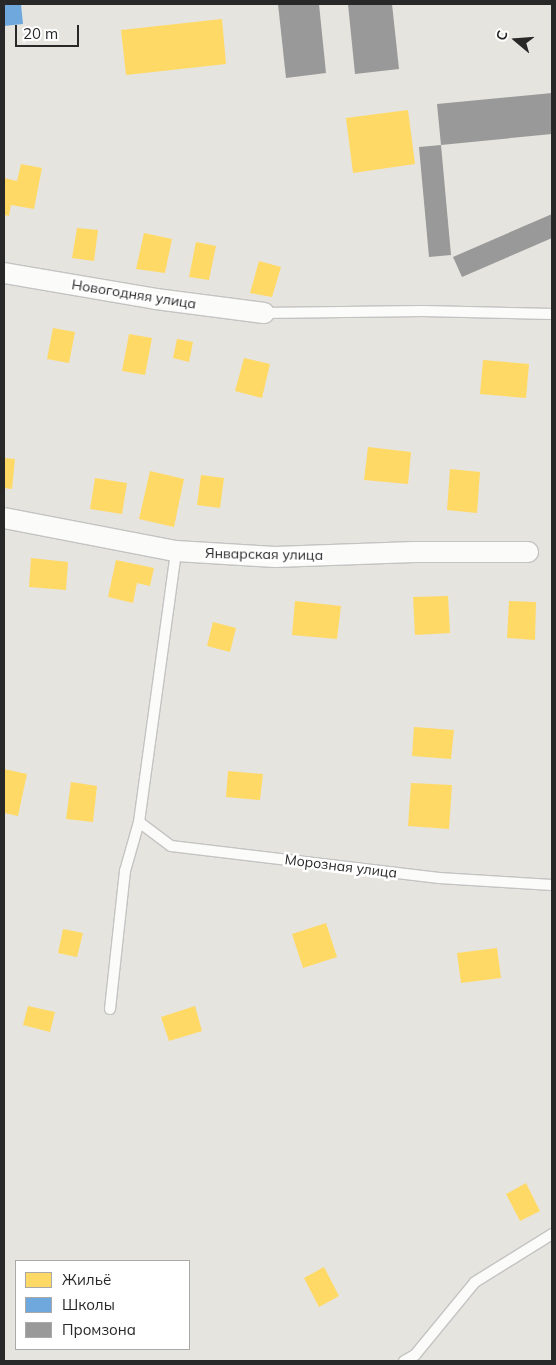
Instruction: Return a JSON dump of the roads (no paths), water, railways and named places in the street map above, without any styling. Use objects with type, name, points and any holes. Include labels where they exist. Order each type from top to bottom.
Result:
[{"type":"street","name":"Новогодняя улица","points":[[4,272],[156,299],[264,314]]},
{"type":"street","name":"Январская улица","points":[[4,518],[176,552],[276,557],[414,552],[528,552]]},
{"type":"lane","points":[[264,314],[423,311],[552,314]]},
{"type":"lane","points":[[110,1009],[125,871],[138,822],[176,552]]},
{"type":"lane","name":"Морозная улица","points":[[138,822],[172,846],[439,878],[552,885]]},
{"type":"lane","points":[[404,1361],[415,1355],[474,1282],[552,1234]]}]
